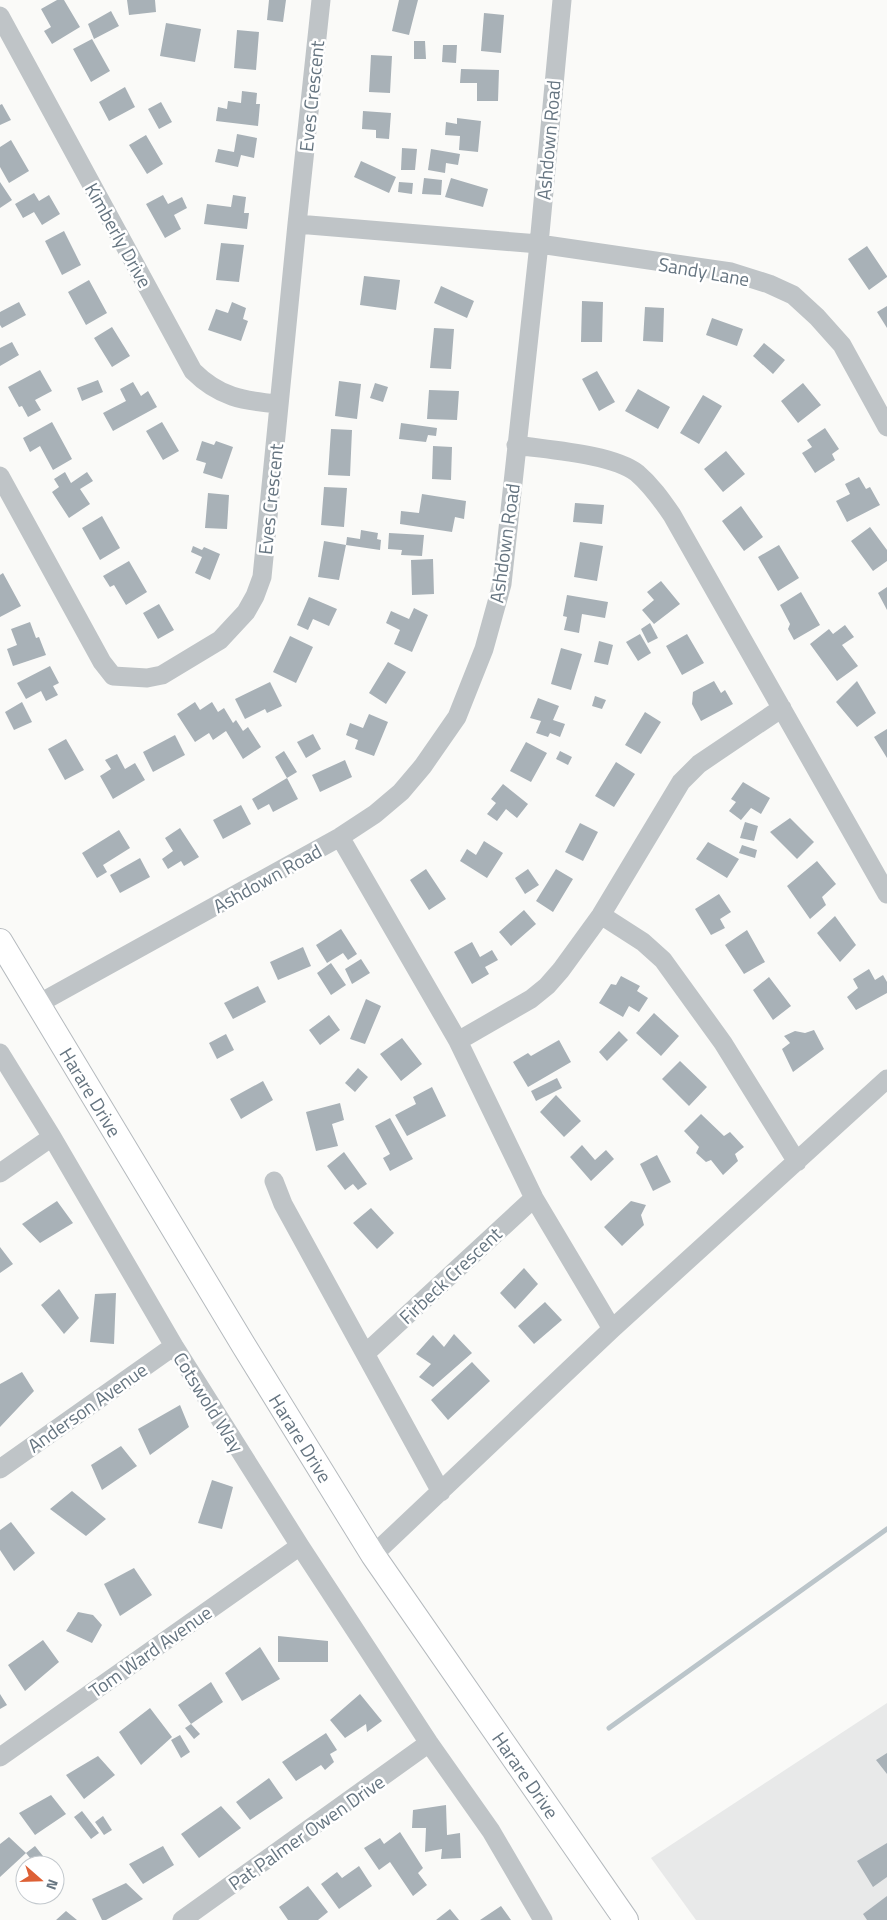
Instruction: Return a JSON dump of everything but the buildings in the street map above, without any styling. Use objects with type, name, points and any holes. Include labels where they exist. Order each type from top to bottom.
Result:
[{"type":"main road","name":"Harare Drive","points":[[0,941],[244,1346],[373,1555],[626,1920]]},
{"type":"street","name":"Eves Crescent","points":[[0,476],[102,662],[113,676],[148,678],[162,675],[220,640],[246,612],[256,596],[262,577],[321,0]]},
{"type":"street","name":"Ashdown Road","points":[[38,1004],[340,837],[375,814],[401,792],[423,766],[457,717],[484,649],[502,584],[562,0]]},
{"type":"street","name":"Kimberly Drive","points":[[0,16],[193,371],[206,384],[220,392],[249,401],[279,404]]},
{"type":"street","name":"Sandy Lane","points":[[297,224],[538,244],[731,272],[770,284],[794,295],[842,345],[887,428]]},
{"type":"street","points":[[516,445],[614,460],[635,472],[649,484],[672,515],[887,894]]},
{"type":"street","points":[[458,1041],[531,999],[547,986],[601,915],[681,782],[699,764],[782,708]]},
{"type":"street","points":[[340,837],[458,1041],[534,1198],[612,1329]]},
{"type":"street","points":[[601,915],[643,942],[663,960],[723,1043],[797,1162]]},
{"type":"street","name":"Cotswold Way","points":[[0,1053],[52,1137],[174,1346],[300,1546],[429,1743],[491,1831],[543,1920]]},
{"type":"street","points":[[373,1555],[612,1329],[887,1079]]},
{"type":"street","points":[[0,1173],[52,1137]]},
{"type":"street","points":[[274,1180],[283,1204],[441,1492]]},
{"type":"street","name":"Firbeck Crescent","points":[[366,1353],[534,1198]]},
{"type":"street","name":"Anderson Avenue","points":[[0,1469],[174,1346]]},
{"type":"street","name":"Tom Ward Avenue","points":[[0,1757],[300,1546]]},
{"type":"street","name":"Pat Palmer Owen Drive","points":[[182,1920],[429,1743]]},
{"type":"shaded area","points":[[887,1703],[887,1920],[696,1920],[651,1858]]},
{"type":"waterway","points":[[609,1728],[887,1529]]}]
